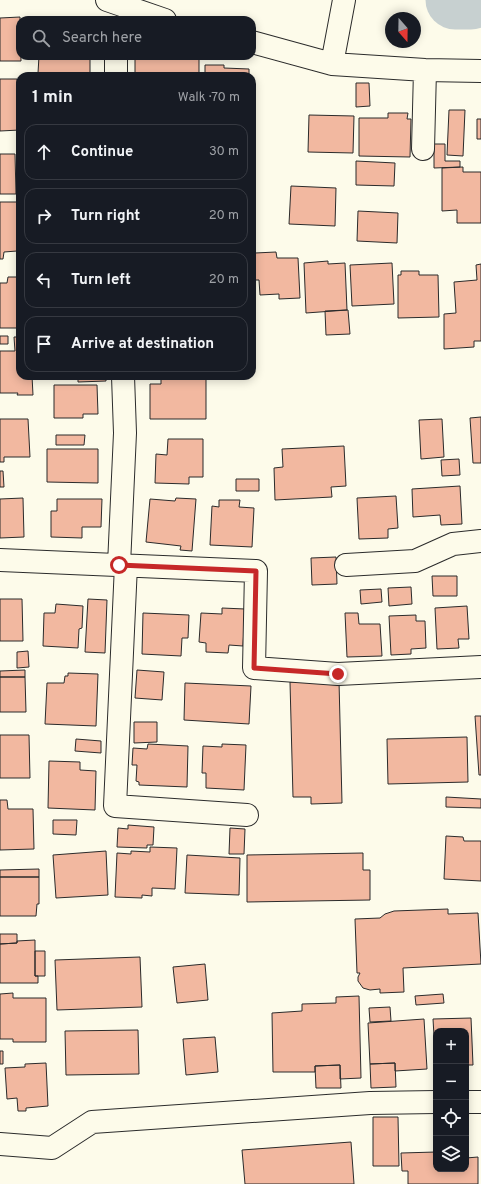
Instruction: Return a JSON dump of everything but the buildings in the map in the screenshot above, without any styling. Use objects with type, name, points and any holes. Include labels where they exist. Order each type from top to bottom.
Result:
[{"type":"street","points":[[332,64],[344,0]]},
{"type":"street","points":[[112,8],[147,16]]},
{"type":"street","points":[[256,43],[332,64],[425,70],[481,71]]},
{"type":"street","points":[[116,60],[116,72]]},
{"type":"street","points":[[423,149],[425,70]]},
{"type":"street","points":[[123,380],[124,433],[122,565],[115,806],[247,815]]},
{"type":"street","points":[[346,565],[415,561],[453,544],[481,541]]},
{"type":"street","points":[[0,560],[256,571],[254,668],[338,674],[481,667]]},
{"type":"street","points":[[0,1144],[52,1148],[92,1122],[370,1103],[433,1102]]},
{"type":"street","points":[[469,1102],[481,1102]]},
{"type":"waterway","points":[[455,0],[471,0]]},
{"type":"route","points":[[119,565],[256,571],[254,668],[338,674]]}]
